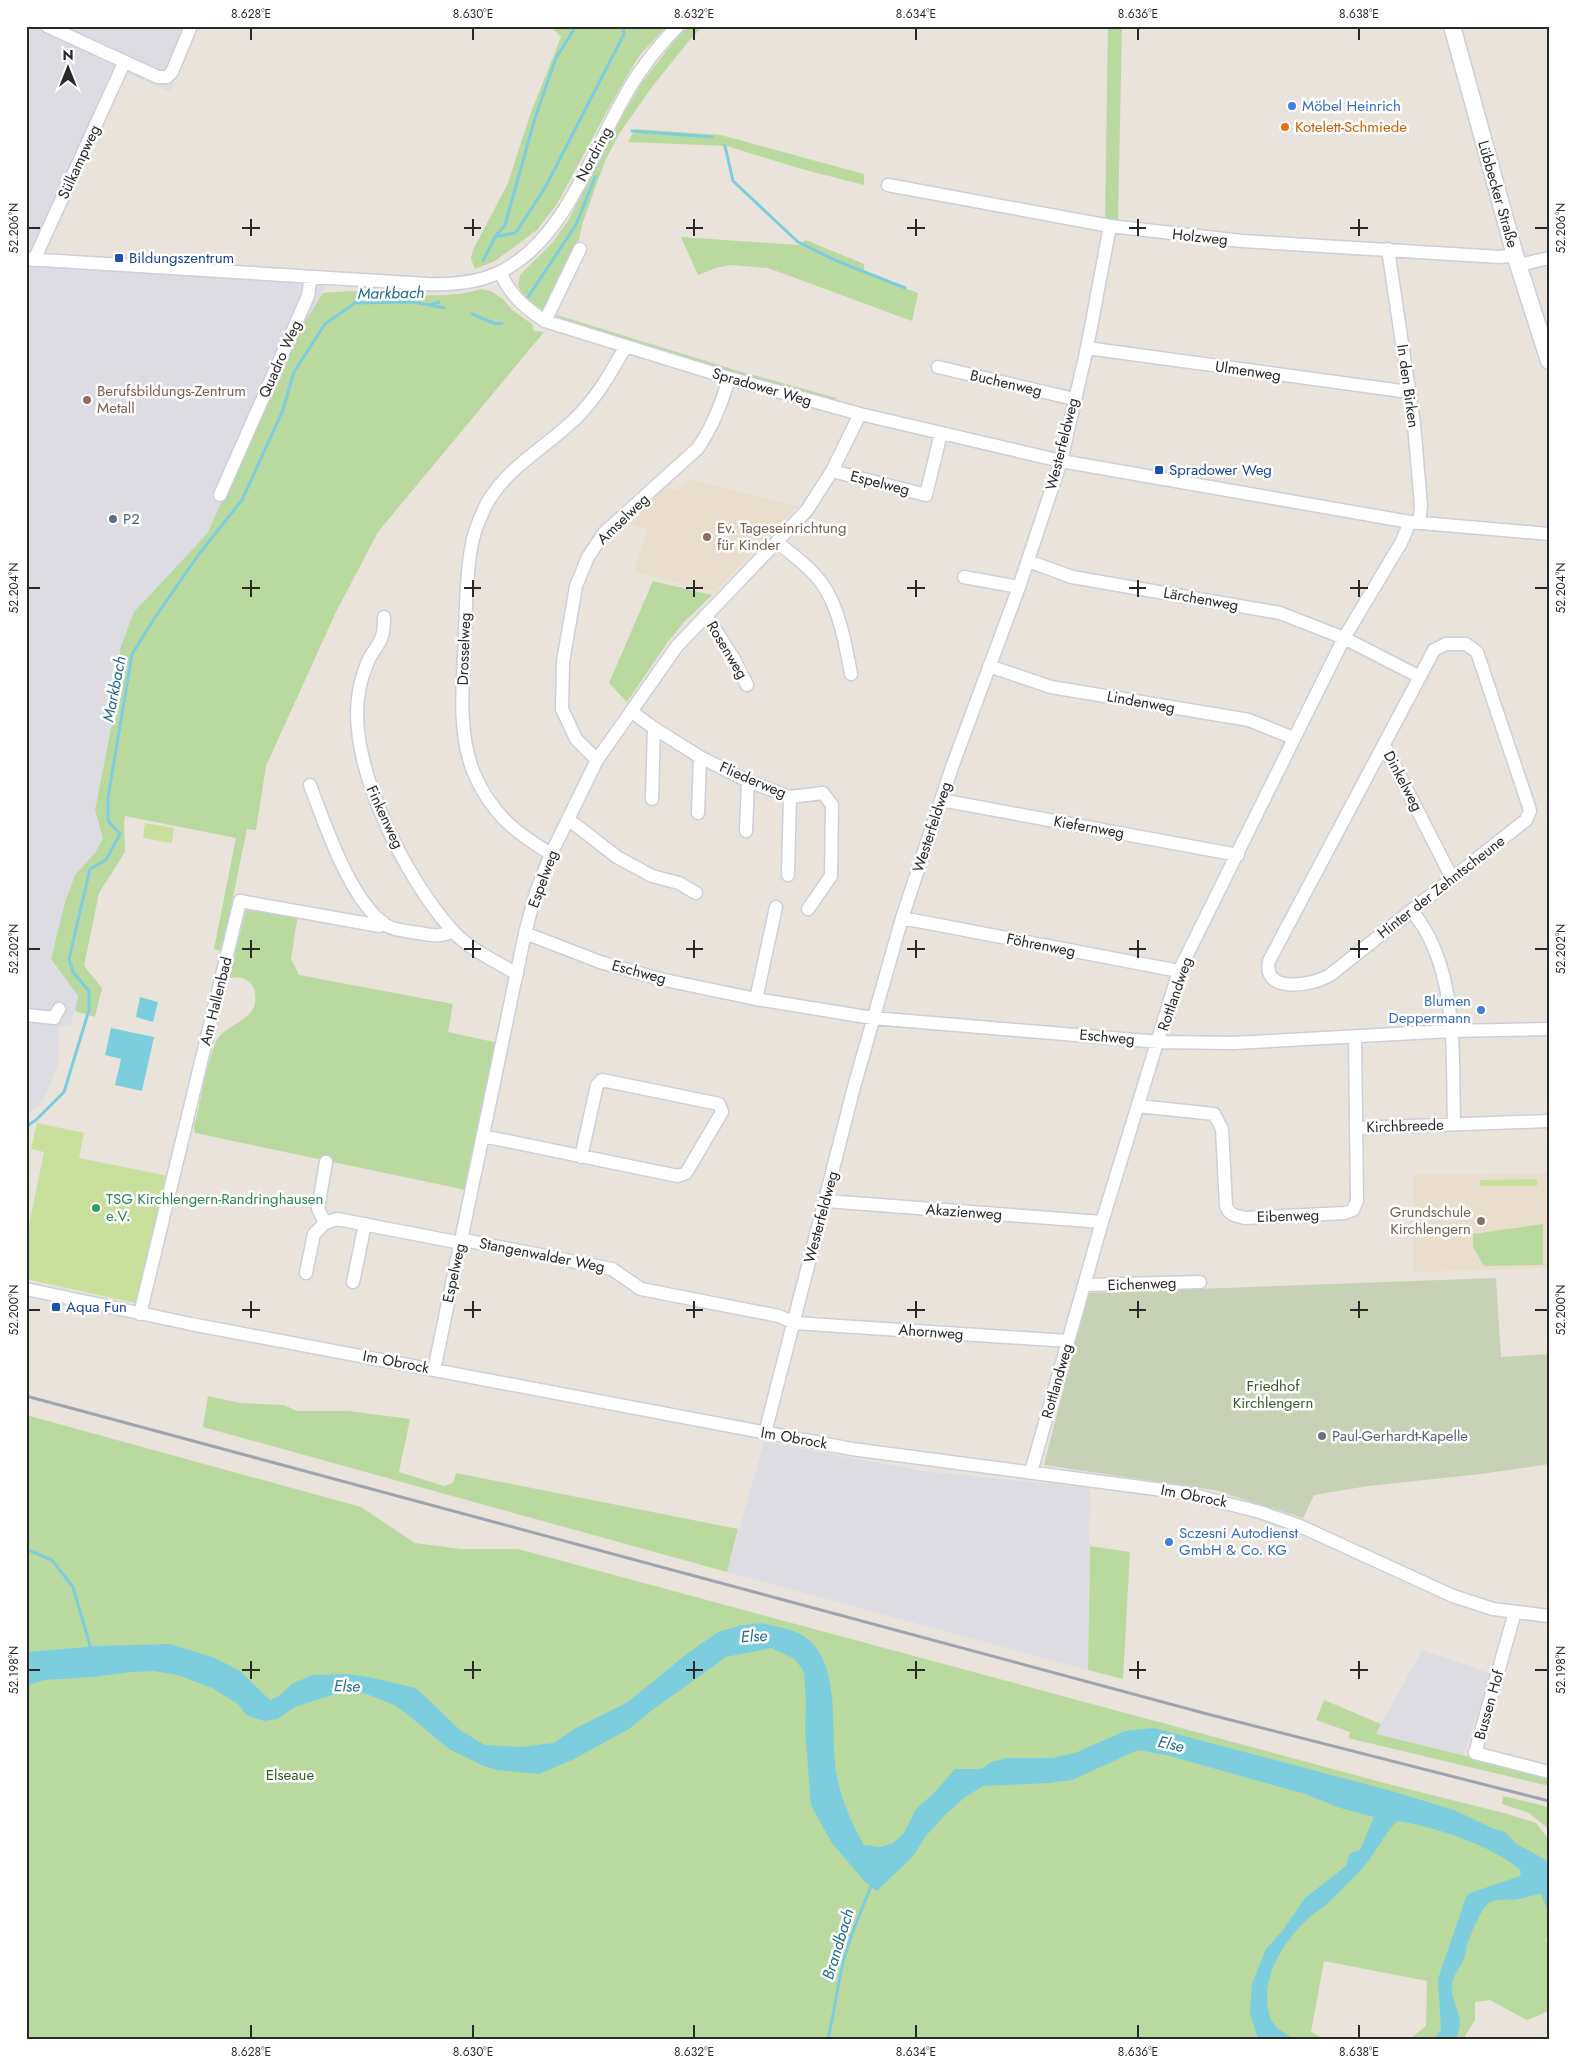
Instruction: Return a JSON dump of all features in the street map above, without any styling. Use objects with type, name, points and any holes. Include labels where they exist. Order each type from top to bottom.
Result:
[{"type":"street","points":[[47,26],[158,78],[167,77],[172,72],[191,26]]},
{"type":"street","name":"Nordring","points":[[500,272],[514,264],[536,246],[556,221],[639,73],[678,26]]},
{"type":"street","name":"Lübbecker Straße","points":[[1452,26],[1517,260],[1549,361]]},
{"type":"street","name":"Sülkampweg","points":[[30,260],[124,63]]},
{"type":"street","name":"Holzweg","points":[[888,185],[1110,226],[1242,241],[1388,249],[1500,257],[1517,260],[1549,258]]},
{"type":"street","name":"Westerfeldweg","points":[[765,1433],[873,1018],[902,918],[940,800],[1019,587],[1061,461],[1110,226]]},
{"type":"street","points":[[545,321],[580,249]]},
{"type":"street","name":"In den Birken","points":[[1388,249],[1409,392],[1421,506],[1415,522]]},
{"type":"street","points":[[30,260],[448,285],[468,282],[500,272]]},
{"type":"street","name":"Spradower Weg","points":[[500,272],[507,287],[523,306],[545,321],[729,378],[860,414],[1061,461],[1415,522],[1549,534]]},
{"type":"street","name":"Quadro Weg","points":[[220,494],[308,296],[311,277]]},
{"type":"street","name":"Drosselweg","points":[[551,854],[528,840],[496,813],[473,770],[466,744],[462,717],[471,548],[478,524],[488,503],[505,478],[528,456],[577,417],[603,388],[626,346]]},
{"type":"street","name":"Ulmenweg","points":[[1086,348],[1409,392]]},
{"type":"street","name":"Buchenweg","points":[[938,367],[1074,399]]},
{"type":"street","name":"Amselweg","points":[[597,760],[576,739],[562,709],[563,662],[576,586],[588,557],[604,534],[698,448],[707,435],[720,408],[729,378]]},
{"type":"street","name":"Espelweg","points":[[434,1370],[525,933],[536,892],[551,854],[597,760],[677,646],[807,510],[832,472],[860,414]]},
{"type":"street","name":"Espelweg","points":[[832,472],[926,494],[941,433]]},
{"type":"street","name":"Rottlandweg","points":[[1031,1472],[1102,1222],[1180,971],[1238,855],[1293,738],[1344,638],[1415,522]]},
{"type":"street","points":[[777,542],[804,563],[824,586],[840,624],[851,674]]},
{"type":"street","name":"Lärchenweg","points":[[1028,561],[1072,577],[1280,613],[1344,638],[1420,677]]},
{"type":"street","points":[[964,578],[1019,587]]},
{"type":"street","name":"Rosenweg","points":[[706,615],[734,659],[747,685]]},
{"type":"street","name":"Finkenweg","points":[[384,617],[382,636],[369,659],[359,691],[359,737],[370,788],[422,890],[452,930],[474,948],[516,974]]},
{"type":"street","name":"Hinter der Zehntscheune","points":[[1446,644],[1466,644],[1477,652],[1530,811],[1526,820],[1320,981],[1311,983],[1279,983],[1273,981],[1269,975],[1269,961],[1420,677],[1434,650],[1440,646],[1446,644]]},
{"type":"street","name":"Lindenweg","points":[[989,666],[1051,687],[1249,720],[1293,738]]},
{"type":"street","name":"Fliederweg","points":[[632,712],[700,757],[748,781],[790,797],[822,793],[832,805],[831,876],[808,909]]},
{"type":"street","points":[[652,799],[654,728]]},
{"type":"street","name":"Dinkelweg","points":[[1384,745],[1452,878]]},
{"type":"street","points":[[698,813],[700,757]]},
{"type":"street","points":[[746,831],[748,781]]},
{"type":"street","points":[[310,785],[329,835],[350,880],[368,908],[383,922]]},
{"type":"street","points":[[788,875],[790,797]]},
{"type":"street","name":"Kiefernweg","points":[[940,800],[1238,855]]},
{"type":"street","points":[[568,819],[617,857],[652,876],[679,883],[696,893]]},
{"type":"street","name":"Am Hallenbad","points":[[140,1314],[240,901],[380,926],[383,922],[394,928],[438,936],[452,930]]},
{"type":"street","points":[[756,999],[776,908]]},
{"type":"street","name":"Kirchbreede","points":[[1412,911],[1425,928],[1436,950],[1441,968],[1451,1031],[1454,1124]]},
{"type":"street","name":"Föhrenweg","points":[[902,918],[1180,971]]},
{"type":"street","name":"Eschweg","points":[[525,933],[600,962],[660,979],[756,999],[873,1018],[1159,1042],[1234,1042],[1549,1028]]},
{"type":"street","points":[[26,1016],[54,1018],[59,1009]]},
{"type":"street","name":"Eibenweg","points":[[1138,1106],[1214,1114],[1222,1129],[1226,1206],[1228,1211],[1234,1216],[1245,1218],[1345,1213],[1353,1210],[1357,1201],[1355,1037]]},
{"type":"street","points":[[483,1136],[581,1157],[678,1176],[686,1173],[722,1112],[719,1104],[602,1080],[597,1084],[581,1157]]},
{"type":"street","name":"Kirchbreede","points":[[1356,1128],[1549,1121]]},
{"type":"street","points":[[306,1273],[314,1234],[325,1223],[318,1209],[326,1162]]},
{"type":"street","name":"Akazienweg","points":[[826,1201],[1102,1222]]},
{"type":"street","name":"Stangenwalder Weg","points":[[325,1223],[337,1219],[461,1243],[469,1241],[612,1269],[641,1289],[779,1316],[794,1322]]},
{"type":"street","points":[[353,1282],[365,1224]]},
{"type":"street","name":"Eichenweg","points":[[1084,1285],[1200,1282]]},
{"type":"street","name":"Im Obrock","points":[[26,1289],[140,1314],[765,1433],[924,1460],[1186,1493],[1223,1501],[1300,1526],[1454,1596],[1493,1609],[1549,1616]]},
{"type":"street","name":"Ahornweg","points":[[794,1322],[1068,1342]]},
{"type":"street","name":"Bussen Hof","points":[[1515,1612],[1475,1753],[1549,1772]]},
{"type":"shaded area","points":[[26,26],[199,26],[170,92],[125,72],[50,237],[45,267],[324,285],[323,293],[301,328],[207,534],[135,612],[120,649],[115,708],[95,810],[103,838],[95,853],[75,875],[65,902],[51,959],[78,996],[71,1025],[59,1028],[58,1065],[43,1101],[26,1116]]},
{"type":"shaded area","name":"Ev. Tageseinrichtung für Kinder","points":[[690,479],[798,506],[715,592],[634,572],[647,530],[628,523],[665,488],[677,491]]},
{"type":"shaded area","name":"Grundschule Kirchlengern","points":[[1549,1173],[1549,1268],[1413,1272],[1413,1174]]},
{"type":"shaded area","points":[[764,1442],[923,1471],[1090,1488],[1088,1670],[727,1572]]},
{"type":"shaded area","points":[[1422,1650],[1492,1674],[1463,1755],[1376,1734]]},
{"type":"green space","points":[[551,26],[667,26],[639,56],[557,204],[537,230],[495,261],[475,269],[471,259],[473,250],[508,183],[530,115],[561,37]]},
{"type":"green space","points":[[689,26],[703,26],[652,87],[619,134],[605,161],[583,222],[576,251],[546,313],[533,306],[521,296],[518,285],[520,275],[552,243],[568,221],[614,130],[642,82],[679,35]]},
{"type":"green space","points":[[1108,26],[1122,26],[1118,223],[1105,222]]},
{"type":"green space","points":[[635,129],[721,135],[864,174],[864,185],[798,168],[727,146],[628,142]]},
{"type":"green space","points":[[681,237],[798,245],[806,240],[864,264],[864,273],[918,293],[912,321],[768,268],[731,265],[698,275]]},
{"type":"green space","points":[[480,289],[491,291],[503,299],[512,310],[532,324],[534,331],[544,332],[378,532],[336,612],[266,766],[256,830],[247,829],[222,951],[214,949],[236,838],[125,816],[125,852],[99,893],[84,966],[102,988],[95,1017],[75,1011],[78,996],[51,959],[65,902],[75,875],[95,853],[103,838],[95,810],[115,708],[120,649],[134,612],[207,534],[301,328],[323,293],[372,291],[419,295],[450,295]]},
{"type":"green space","points":[[557,315],[735,370],[837,398],[835,401],[734,375],[555,318]]},
{"type":"green space","points":[[653,581],[712,595],[684,622],[667,643],[627,702],[609,683]]},
{"type":"green space","points":[[145,823],[174,828],[172,843],[143,838]]},
{"type":"green space","points":[[247,906],[298,914],[291,959],[299,975],[453,1004],[448,1032],[498,1043],[466,1190],[195,1133],[194,1127],[203,1085],[215,1044],[225,1031],[247,1017],[255,1003],[255,991],[250,983],[240,978],[229,978]]},
{"type":"green space","name":"TSG Kirchlengern-Randringhausen e.V.","points":[[37,1123],[84,1133],[79,1158],[168,1176],[141,1289],[135,1303],[26,1279],[26,1240],[44,1152],[31,1149]]},
{"type":"green space","points":[[1537,1179],[1537,1186],[1480,1186],[1480,1180]]},
{"type":"green space","points":[[1543,1224],[1543,1265],[1484,1266],[1473,1247],[1473,1234]]},
{"type":"green space","name":"Friedhof Kirchlengern","points":[[1496,1278],[1501,1357],[1549,1354],[1549,1464],[1481,1474],[1368,1486],[1314,1495],[1303,1518],[1214,1490],[1044,1465],[1088,1293]]},
{"type":"green space","points":[[208,1396],[240,1403],[284,1405],[297,1411],[349,1411],[410,1419],[399,1472],[444,1486],[453,1483],[456,1473],[738,1529],[727,1572],[203,1427]]},
{"type":"green space","name":"Elseaue","points":[[26,1415],[361,1507],[415,1543],[461,1549],[518,1549],[1536,1823],[1549,1840],[1549,1939],[1545,1939],[1549,1943],[1549,2011],[1527,2020],[1490,2000],[1475,2002],[1475,2020],[1463,2039],[1410,2039],[1426,2026],[1427,1981],[1324,1961],[1311,2032],[1325,2039],[26,2039]]},
{"type":"green space","points":[[1090,1546],[1130,1552],[1123,1679],[1088,1670]]},
{"type":"green space","points":[[1324,1700],[1381,1724],[1376,1734],[1549,1776],[1549,1786],[1348,1738],[1350,1732],[1316,1720]]},
{"type":"green space","points":[[1503,1796],[1549,1807],[1549,1829],[1529,1813],[1502,1804]]},
{"type":"water","points":[[140,997],[158,1002],[153,1022],[136,1017]]},
{"type":"water","points":[[111,1028],[154,1037],[142,1091],[115,1085],[121,1059],[105,1055]]},
{"type":"water","name":"Else","points":[[762,1623],[788,1630],[806,1638],[820,1655],[827,1669],[831,1686],[834,1755],[838,1781],[847,1809],[864,1845],[880,1847],[893,1843],[904,1833],[916,1809],[933,1794],[955,1769],[981,1769],[992,1762],[1007,1758],[1052,1758],[1075,1753],[1125,1731],[1154,1728],[1388,1790],[1454,1810],[1505,1832],[1515,1843],[1544,1859],[1549,1864],[1549,1914],[1541,1894],[1515,1900],[1497,1900],[1488,1904],[1474,1928],[1467,1944],[1465,1957],[1455,1974],[1453,1982],[1453,1998],[1460,2020],[1458,2032],[1455,2039],[1434,2039],[1441,2030],[1438,1979],[1466,1897],[1470,1893],[1520,1876],[1521,1871],[1496,1854],[1462,1838],[1427,1827],[1397,1821],[1387,1832],[1361,1870],[1326,1905],[1303,1924],[1280,1953],[1270,1975],[1267,1998],[1269,2013],[1273,2023],[1281,2031],[1294,2039],[1258,2039],[1250,2013],[1252,1983],[1266,1949],[1283,1930],[1305,1898],[1346,1866],[1349,1854],[1360,1850],[1374,1817],[1340,1808],[1305,1794],[1166,1755],[1138,1750],[1072,1780],[983,1786],[964,1798],[945,1815],[926,1836],[913,1856],[877,1891],[865,1882],[831,1842],[811,1805],[805,1730],[804,1672],[795,1659],[771,1648],[726,1657],[629,1729],[572,1760],[539,1774],[497,1770],[484,1766],[449,1749],[394,1705],[364,1693],[347,1691],[295,1707],[277,1719],[264,1721],[246,1715],[238,1704],[212,1688],[178,1675],[153,1671],[44,1680],[26,1686],[26,1652],[99,1646],[170,1644],[215,1658],[240,1671],[270,1700],[279,1696],[292,1684],[312,1675],[347,1674],[416,1688],[460,1730],[485,1745],[520,1747],[554,1743],[574,1729],[628,1702],[688,1653],[718,1632],[742,1625]]},
{"type":"waterway","name":"Markbach","points":[[483,261],[495,237],[505,225],[535,118],[556,58],[576,26]]},
{"type":"waterway","points":[[495,237],[515,233],[546,186],[624,34],[623,26]]},
{"type":"waterway","points":[[632,131],[712,137]]},
{"type":"waterway","points":[[725,146],[733,181],[798,242],[837,261],[905,288]]},
{"type":"waterway","points":[[528,297],[576,225],[595,177]]},
{"type":"waterway","name":"Markbach","points":[[26,1127],[37,1119],[64,1092],[89,1010],[89,991],[73,972],[69,959],[90,869],[106,860],[120,834],[108,821],[108,798],[132,654],[199,554],[242,500],[283,410],[294,372],[325,324],[355,303],[411,302],[430,305],[439,302]]},
{"type":"waterway","name":"Markbach","points":[[430,305],[444,308]]},
{"type":"waterway","points":[[472,314],[496,324],[502,323]]},
{"type":"waterway","name":"Markbach","points":[[26,1549],[52,1560],[73,1587],[91,1649]]},
{"type":"waterway","name":"Brandbach","points":[[828,2039],[846,1953],[872,1884]]},
{"type":"railway","points":[[26,1396],[1211,1715],[1549,1801]]},
{"type":"place","name":"Möbel Heinrich","points":[[1292,106]]},
{"type":"place","name":"Kotelett-Schmiede","points":[[1285,127]]},
{"type":"place","name":"Bildungszentrum","points":[[119,258]]},
{"type":"place","name":"Berufsbildungs-Zentrum Metall","points":[[87,400]]},
{"type":"place","name":"Spradower Weg","points":[[1159,470]]},
{"type":"place","name":"P2","points":[[113,519]]},
{"type":"place","name":"Ev. Tageseinrichtung für Kinder","points":[[707,537]]},
{"type":"place","name":"Blumen Deppermann","points":[[1481,1010]]},
{"type":"place","name":"TSG Kirchlengern-Randringhausen e.V.","points":[[96,1208]]},
{"type":"place","name":"Grundschule Kirchlengern","points":[[1481,1221]]},
{"type":"place","name":"Aqua Fun","points":[[56,1307]]},
{"type":"place","name":"Paul-Gerhardt-Kapelle","points":[[1322,1436]]},
{"type":"place","name":"Sczesni Autodienst GmbH & Co. KG","points":[[1169,1542]]}]
